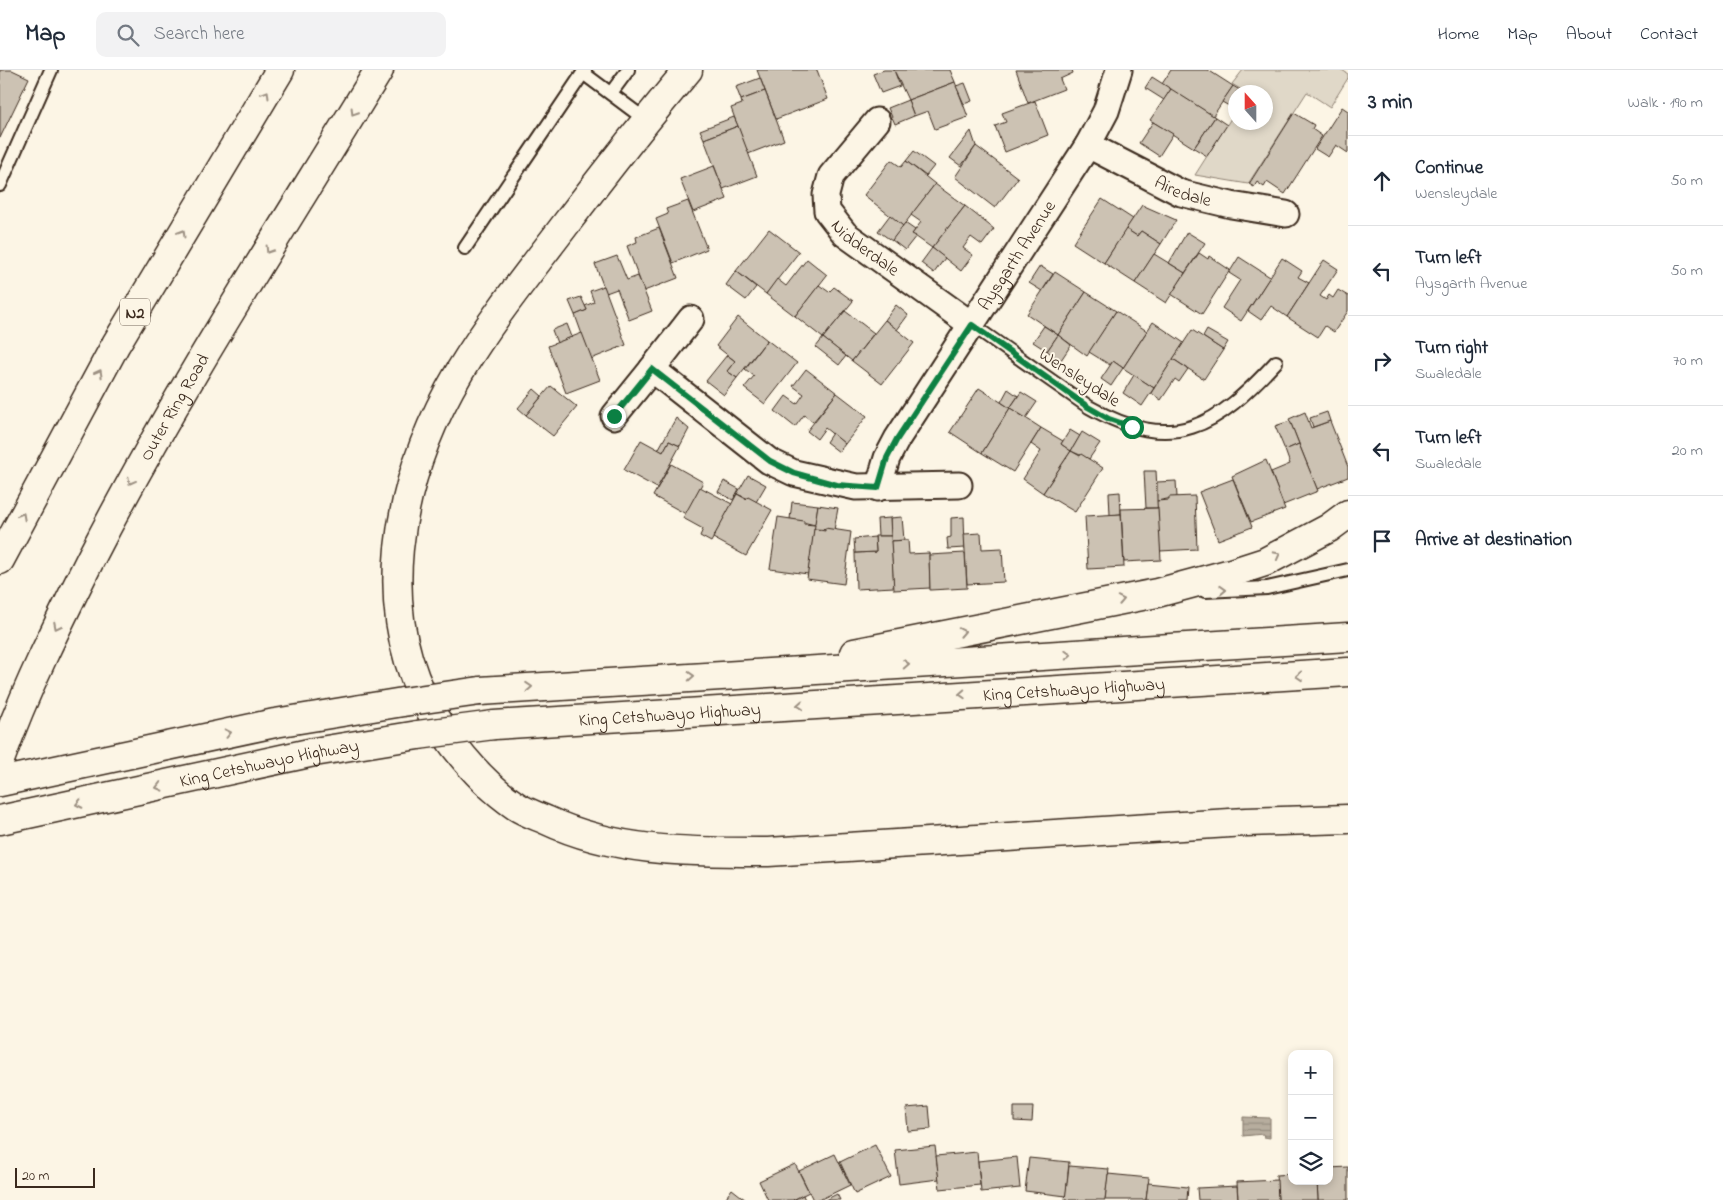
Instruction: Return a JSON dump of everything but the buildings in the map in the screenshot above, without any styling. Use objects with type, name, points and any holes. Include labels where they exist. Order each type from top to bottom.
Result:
[{"type":"main road","name":"N2","points":[[0,560],[116,344],[280,70]]},
{"type":"main road","name":"Outer Ring Road","points":[[0,760],[49,641],[129,485],[208,348],[379,70]]},
{"type":"main road","points":[[688,70],[646,120],[511,296],[460,372],[433,425],[416,466],[404,508],[396,569],[400,622],[411,673],[431,713],[475,772],[517,806],[561,827],[593,838],[630,846],[692,852],[768,852],[1246,822],[1348,818]]},
{"type":"main road","points":[[760,672],[1157,593],[1264,562],[1329,528],[1348,514]]},
{"type":"main road","name":"King Cetshwayo Highway","points":[[0,782],[274,723],[480,690],[1348,637]]},
{"type":"main road","name":"King Cetshwayo Highway","points":[[0,820],[314,752],[494,725],[1348,672]]},
{"type":"street","name":"Aysgarth Avenue","points":[[878,488],[887,458],[897,439],[1088,145],[1106,111],[1119,70]]},
{"type":"street","name":"Nidderdale","points":[[877,121],[832,176],[826,195],[827,211],[845,234],[972,325]]},
{"type":"street","name":"Airedale","points":[[1088,145],[1181,193],[1231,205],[1286,214]]},
{"type":"street","points":[[614,416],[691,318]]},
{"type":"street","points":[[652,369],[770,461],[794,473],[837,485],[878,488],[959,485]]},
{"type":"lane","points":[[0,185],[51,70]]},
{"type":"lane","points":[[611,93],[628,70]]},
{"type":"lane","points":[[464,248],[584,71],[646,120]]},
{"type":"lane","name":"Wensleydale","points":[[972,325],[1088,407],[1109,419],[1132,427],[1154,431],[1193,427],[1210,420],[1244,397],[1276,362]]},
{"type":"lane","points":[[1157,593],[1268,588],[1348,570]]},
{"type":"shaded area","points":[[1243,70],[1342,70],[1348,74],[1348,78],[1330,107],[1307,92],[1248,184],[1195,175],[1228,123],[1228,130],[1273,130],[1273,85],[1232,84]]},
{"type":"shaded area","points":[[1243,1117],[1270,1118],[1270,1138],[1264,1137],[1263,1134],[1243,1136]]},
{"type":"route","points":[[614,416],[652,369],[770,461],[794,473],[837,485],[878,488],[887,458],[897,439],[972,325],[1088,407],[1109,419],[1132,427]]}]
